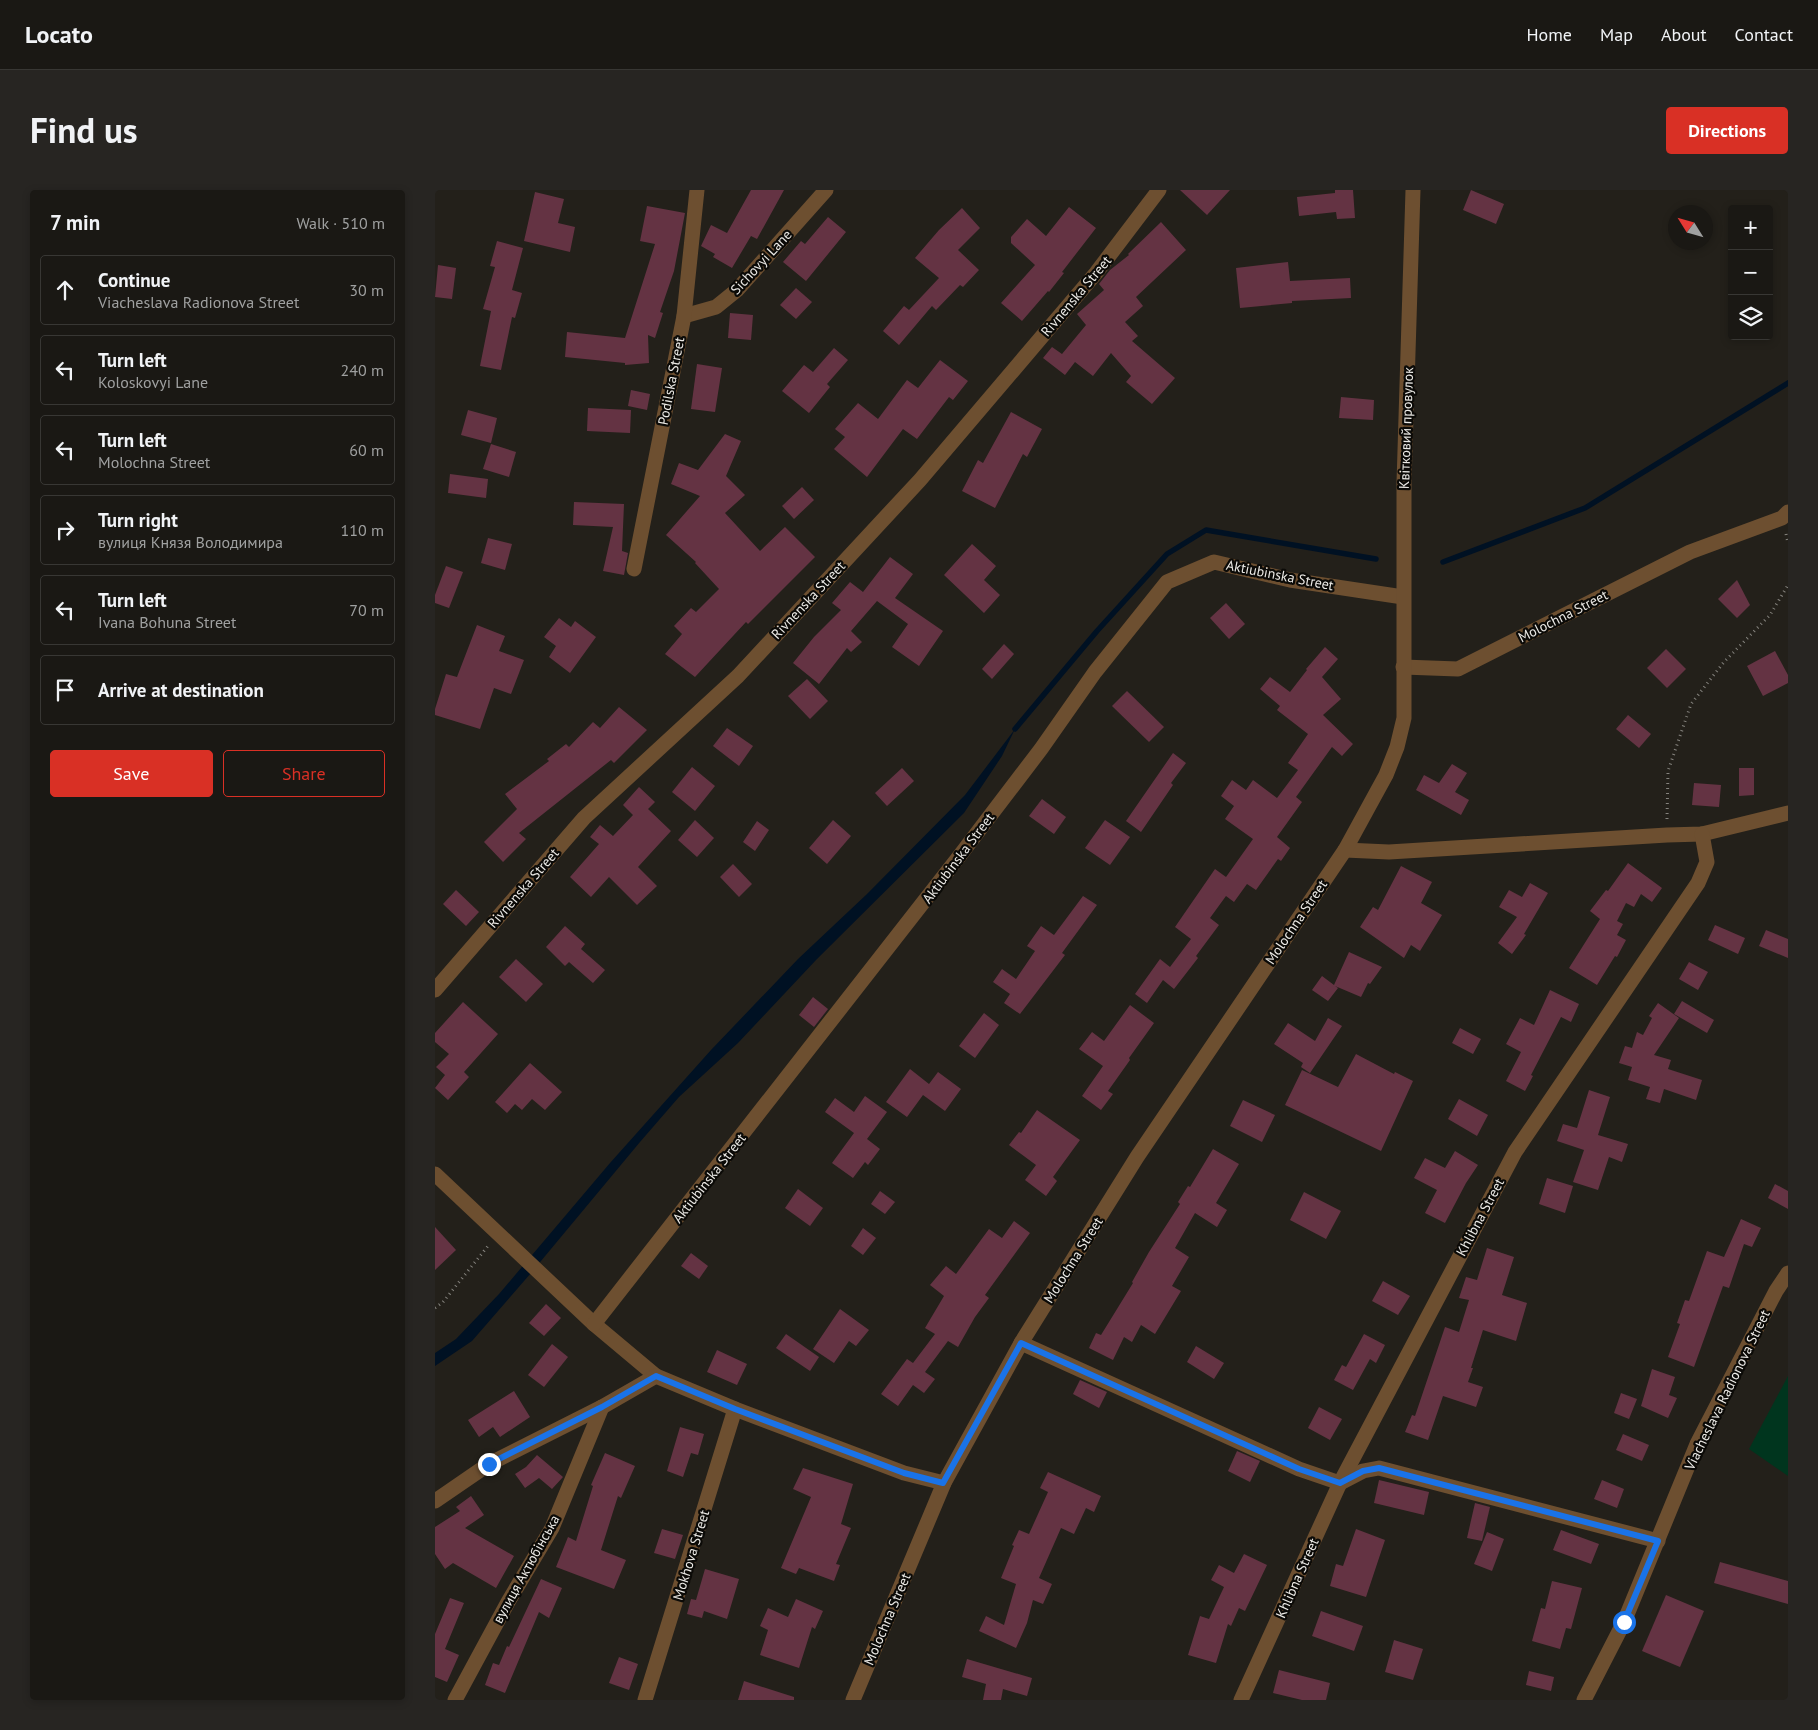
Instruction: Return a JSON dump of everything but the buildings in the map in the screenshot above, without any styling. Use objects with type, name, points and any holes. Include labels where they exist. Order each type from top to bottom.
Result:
[{"type":"street","name":"Podilska Street","points":[[634,569],[684,316],[697,190]]},
{"type":"street","name":"Sichovyi Lane","points":[[684,316],[716,306],[737,290],[826,190]]},
{"type":"street","name":"Rivnenska Street","points":[[435,990],[583,818],[737,676],[920,480],[1096,273],[1159,190]]},
{"type":"street","name":"Квітковий провулок","points":[[1403,667],[1404,483],[1413,190]]},
{"type":"street","name":"Molochna Street","points":[[853,1700],[943,1483],[1021,1343],[1137,1157],[1345,850],[1386,775],[1397,747],[1404,718],[1403,667],[1458,669],[1690,552],[1783,518],[1788,512]]},
{"type":"street","name":"Aktiubinska Street","points":[[594,1324],[955,861],[1041,749],[1095,672],[1167,582],[1214,562],[1290,580],[1403,597]]},
{"type":"street","points":[[1345,850],[1389,852],[1702,834],[1788,813]]},
{"type":"street","name":"Khlibna Street","points":[[1241,1700],[1340,1483],[1515,1152],[1698,883],[1707,862],[1702,834]]},
{"type":"street","points":[[435,1174],[594,1324],[656,1376],[735,1409],[904,1473],[943,1483]]},
{"type":"street","name":"Viacheslava Radionova Street","points":[[1585,1700],[1624,1622],[1697,1444],[1776,1291],[1788,1273]]},
{"type":"street","points":[[1021,1343],[1299,1469],[1340,1483],[1363,1471],[1379,1468],[1658,1541]]},
{"type":"street","points":[[435,1501],[489,1464],[602,1407],[656,1376]]},
{"type":"street","name":"вулиця Актюбінська","points":[[455,1700],[508,1602],[552,1528],[602,1407]]},
{"type":"street","name":"Mokhova Street","points":[[645,1700],[735,1409]]},
{"type":"path","points":[[1667,835],[1668,771],[1691,704],[1724,662],[1770,615],[1788,585]]},
{"type":"path","points":[[435,1308],[443,1302],[498,1233]]},
{"type":"green space","points":[[1788,1376],[1788,1476],[1749,1449]]},
{"type":"water","points":[[1015,729],[1002,756],[964,813],[817,959],[738,1043],[679,1097],[472,1341],[435,1366],[435,1353],[456,1339],[499,1294],[610,1163],[711,1050],[798,959],[867,894],[965,795]]},
{"type":"waterway","points":[[1443,562],[1585,508],[1788,383]]},
{"type":"waterway","points":[[1015,729],[1097,631],[1167,554],[1206,530],[1376,559]]},
{"type":"route","points":[[489,1464],[602,1407],[656,1376],[735,1409],[904,1473],[943,1483],[1021,1343],[1299,1469],[1340,1483],[1363,1471],[1379,1468],[1658,1541],[1624,1622]]}]
